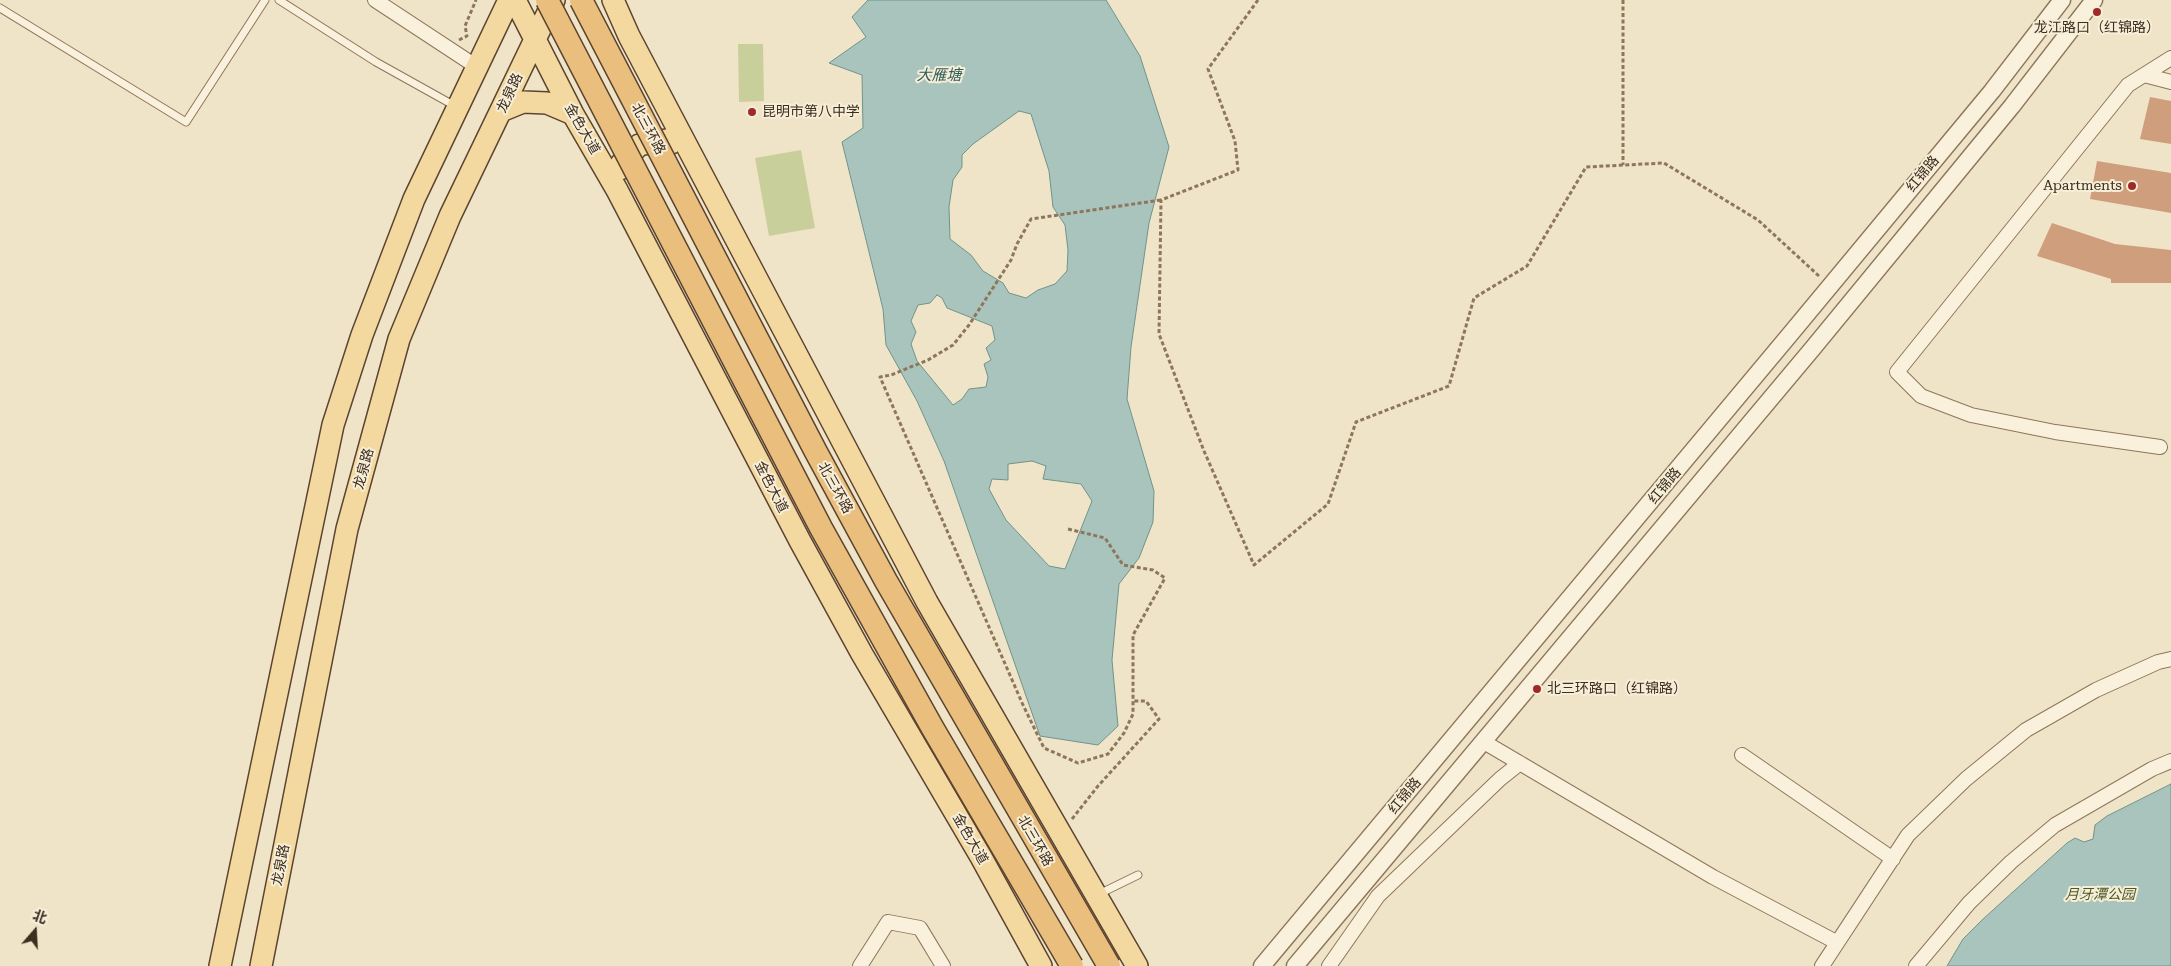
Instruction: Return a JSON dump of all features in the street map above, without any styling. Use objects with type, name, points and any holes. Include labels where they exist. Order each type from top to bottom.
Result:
[{"type":"highway","points":[[547,0],[821,528],[932,727],[1072,966]]},
{"type":"highway","name":"北三环路","points":[[581,0],[816,452],[886,581],[1109,966]]},
{"type":"main road","points":[[220,966],[334,424],[393,252],[414,199],[509,0]]},
{"type":"main road","name":"金色大道","points":[[514,0],[800,541],[862,654],[981,857],[1041,966]]},
{"type":"main road","name":"龙泉路","points":[[261,966],[348,529],[399,339],[450,216],[554,0]]},
{"type":"main road","points":[[613,0],[629,36],[928,602],[1138,966]]},
{"type":"main road","points":[[501,112],[523,102],[546,103],[573,114]]},
{"type":"main road","points":[[616,190],[621,164],[640,145],[666,140],[690,151]]},
{"type":"street","points":[[375,0],[476,67]]},
{"type":"street","name":"红锦路","points":[[1262,966],[1830,286],[1992,90],[2062,0]]},
{"type":"street","name":"红锦路","points":[[1295,966],[1484,742],[2012,106],[2094,0]]},
{"type":"street","points":[[2160,447],[2055,432],[1971,415],[1921,396],[1897,372],[2128,85],[2171,58]]},
{"type":"street","points":[[2144,75],[2171,82]]},
{"type":"street","points":[[1822,966],[1908,835],[1966,779],[2026,730],[2096,690],[2158,662],[2171,659]]},
{"type":"street","points":[[1484,742],[1713,877],[1836,942]]},
{"type":"street","points":[[1742,755],[1892,858]]},
{"type":"street","points":[[1916,966],[1969,902],[2011,862],[2055,825],[2152,769],[2171,761]]},
{"type":"street","points":[[1329,966],[1378,896],[1500,779],[1520,763]]},
{"type":"street","points":[[860,966],[888,922],[920,928],[943,966]]},
{"type":"lane","points":[[0,8],[186,122],[265,0]]},
{"type":"lane","points":[[279,0],[376,62],[458,107]]},
{"type":"lane","points":[[1097,896],[1138,875]]},
{"type":"path","points":[[467,36],[465,26],[476,0]]},
{"type":"path","points":[[1068,529],[1105,538],[1124,565],[1153,570],[1165,578],[1134,635],[1133,714],[1124,733],[1108,754],[1078,763],[1044,748],[992,635],[880,377],[891,375],[928,360],[953,345],[969,325],[1012,260],[1017,244],[1031,219],[1161,200],[1238,170],[1235,141],[1208,69],[1258,0]]},
{"type":"path","points":[[1624,0],[1624,165]]},
{"type":"path","points":[[1161,200],[1159,334],[1204,451],[1254,565],[1328,504],[1356,422],[1449,386],[1474,298],[1527,266],[1586,167],[1664,163],[1758,220],[1830,286]]},
{"type":"path","points":[[1070,822],[1098,786],[1160,719],[1146,702],[1133,701]]},
{"type":"green space","points":[[738,44],[763,44],[764,101],[739,102]]},
{"type":"green space","points":[[801,150],[815,228],[769,236],[755,158]]},
{"type":"water","name":"大雁塘","points":[[868,0],[1106,0],[1140,56],[1169,147],[1149,223],[1131,347],[1127,399],[1154,491],[1153,522],[1139,558],[1119,584],[1112,660],[1118,726],[1098,745],[1040,736],[944,461],[917,401],[886,345],[883,309],[842,142],[863,128],[862,75],[829,63],[866,37],[852,17]],"holes":[[[1019,111],[1031,114],[1049,171],[1053,207],[1065,225],[1068,250],[1067,271],[1055,284],[1038,290],[1026,298],[1009,293],[1003,283],[983,271],[971,255],[950,239],[949,207],[953,180],[962,167],[962,155],[973,144]],[[937,295],[942,298],[947,308],[992,326],[995,340],[986,348],[991,360],[984,364],[988,377],[986,387],[969,389],[962,399],[953,405],[917,361],[911,344],[916,332],[911,321],[918,305],[930,303]],[[1032,461],[1046,466],[1043,479],[1081,484],[1092,501],[1065,569],[1049,566],[1006,520],[989,489],[992,479],[1008,480],[1008,464]]]},
{"type":"water","name":"月牙潭公园","points":[[2171,784],[2171,966],[1947,966],[1963,939],[2067,843],[2075,838],[2084,842],[2093,839],[2095,825],[2107,816]]},
{"type":"building","points":[[2150,97],[2171,101],[2171,144],[2140,139]]},
{"type":"building","name":"Apartments","points":[[2097,161],[2171,173],[2171,213],[2090,199]]},
{"type":"building","points":[[2052,223],[2115,244],[2171,250],[2171,283],[2111,283],[2111,279],[2037,256]]},
{"type":"place","name":"龙江路口（红锦路）","points":[[2097,12]]},
{"type":"place","name":"昆明市第八中学","points":[[752,112]]},
{"type":"place","name":"Apartments","points":[[2132,186]]},
{"type":"place","name":"北三环路口（红锦路）","points":[[1537,689]]}]
